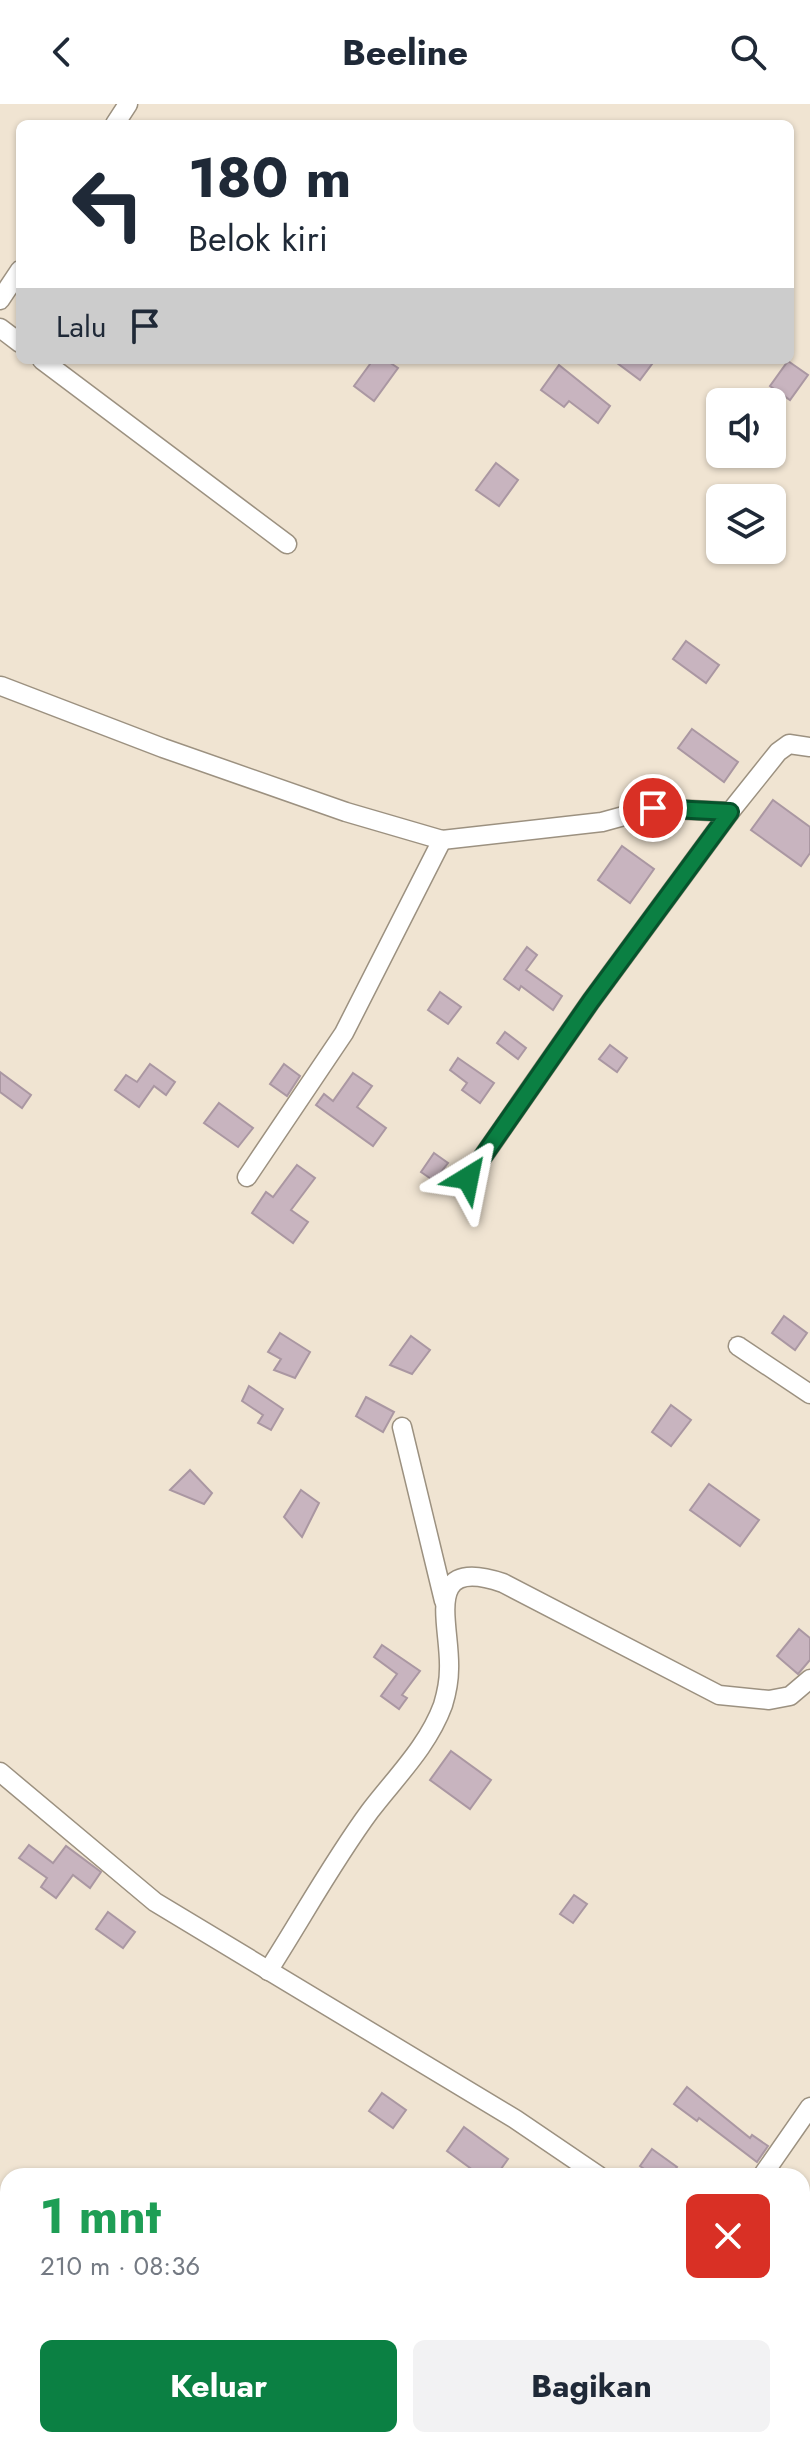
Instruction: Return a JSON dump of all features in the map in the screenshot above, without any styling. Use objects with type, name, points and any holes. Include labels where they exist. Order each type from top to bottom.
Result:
[{"type":"street","points":[[0,300],[16,276]]},
{"type":"street","points":[[47,364],[287,544]]},
{"type":"street","points":[[0,687],[346,812],[442,840],[602,822],[653,808],[730,812]]},
{"type":"street","points":[[468,1178],[591,1001],[730,812],[778,752],[789,744],[810,747]]},
{"type":"street","points":[[247,1177],[344,1033],[442,840]]},
{"type":"street","points":[[738,1346],[810,1394]]},
{"type":"street","points":[[268,1971],[369,1813],[433,1729],[444,1703],[450,1669],[444,1601],[402,1427]]},
{"type":"street","points":[[444,1601],[451,1586],[467,1576],[484,1576],[719,1695],[769,1700],[790,1696],[810,1679]]},
{"type":"street","points":[[0,1772],[155,1902],[515,2119],[587,2168]]},
{"type":"street","points":[[768,2168],[810,2107]]},
{"type":"building","points":[[370,364],[392,364],[398,368],[374,401],[354,386]]},
{"type":"building","points":[[618,364],[652,364],[640,380]]},
{"type":"building","points":[[786,364],[792,364],[808,375],[790,400],[786,397],[786,388],[770,386]]},
{"type":"building","points":[[559,365],[610,406],[598,423],[569,401],[564,407],[541,390]]},
{"type":"building","points":[[496,463],[518,480],[499,506],[476,490]]},
{"type":"building","points":[[686,641],[719,665],[706,683],[673,659]]},
{"type":"building","points":[[692,729],[738,762],[724,782],[678,748]]},
{"type":"building","points":[[773,800],[810,827],[810,853],[801,866],[751,830]]},
{"type":"building","points":[[622,846],[654,869],[630,903],[598,880]]},
{"type":"building","points":[[527,947],[537,955],[526,970],[562,996],[553,1010],[521,986],[519,990],[504,979]]},
{"type":"building","points":[[440,992],[461,1007],[448,1024],[428,1010]]},
{"type":"building","points":[[505,1032],[526,1048],[518,1059],[497,1043]]},
{"type":"building","points":[[610,1045],[627,1058],[617,1072],[599,1059]]},
{"type":"building","points":[[458,1058],[494,1083],[480,1103],[462,1090],[467,1083],[450,1070]]},
{"type":"building","points":[[150,1064],[175,1082],[166,1095],[154,1086],[139,1107],[115,1090],[126,1075],[137,1082]]},
{"type":"building","points":[[284,1064],[300,1076],[287,1096],[270,1084]]},
{"type":"building","points":[[0,1072],[31,1095],[22,1108],[0,1092]]},
{"type":"building","points":[[353,1073],[372,1086],[357,1107],[386,1128],[373,1146],[316,1105],[324,1094],[333,1101]]},
{"type":"building","points":[[219,1103],[253,1128],[238,1147],[204,1123]]},
{"type":"building","points":[[434,1153],[448,1163],[434,1181],[421,1172]]},
{"type":"building","points":[[297,1165],[315,1178],[291,1210],[308,1222],[293,1243],[252,1213],[266,1192],[273,1197]]},
{"type":"building","points":[[784,1316],[807,1333],[795,1350],[772,1333]]},
{"type":"building","points":[[280,1333],[310,1352],[295,1378],[274,1370],[281,1359],[268,1352]]},
{"type":"building","points":[[411,1336],[430,1350],[412,1374],[390,1365]]},
{"type":"building","points":[[249,1386],[283,1409],[271,1430],[258,1423],[263,1415],[242,1401]]},
{"type":"building","points":[[366,1397],[394,1412],[383,1432],[356,1416]]},
{"type":"building","points":[[671,1405],[691,1420],[671,1446],[652,1432]]},
{"type":"building","points":[[190,1470],[212,1493],[204,1504],[170,1490]]},
{"type":"building","points":[[709,1484],[759,1520],[740,1546],[690,1510]]},
{"type":"building","points":[[301,1490],[319,1503],[302,1537],[284,1517]]},
{"type":"building","points":[[799,1629],[810,1638],[810,1660],[798,1674],[777,1656]]},
{"type":"building","points":[[382,1645],[420,1671],[402,1695],[407,1698],[399,1709],[381,1696],[397,1674],[374,1657]]},
{"type":"building","points":[[451,1751],[491,1780],[470,1809],[430,1780]]},
{"type":"building","points":[[29,1845],[53,1863],[66,1846],[101,1872],[90,1888],[73,1875],[56,1898],[41,1887],[47,1878],[19,1858]]},
{"type":"building","points":[[574,1895],[587,1904],[573,1923],[560,1914]]},
{"type":"building","points":[[108,1912],[135,1932],[123,1948],[96,1929]]},
{"type":"building","points":[[687,2087],[750,2138],[752,2135],[768,2146],[757,2162],[699,2118],[697,2121],[674,2104]]},
{"type":"building","points":[[382,2093],[406,2110],[393,2128],[369,2111]]},
{"type":"building","points":[[464,2127],[508,2159],[502,2168],[470,2168],[447,2151]]},
{"type":"building","points":[[652,2149],[677,2167],[643,2168],[640,2166]]},
{"type":"route","points":[[468,1178],[591,1001],[730,812],[653,808]]}]
